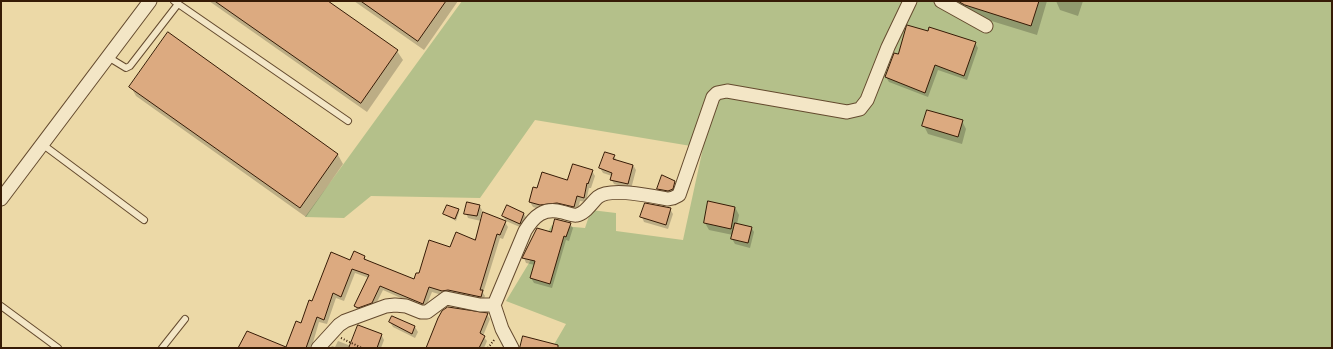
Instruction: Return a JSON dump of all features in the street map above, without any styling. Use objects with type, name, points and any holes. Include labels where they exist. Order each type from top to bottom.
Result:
[{"type":"street","points":[[1,199],[150,1]]},
{"type":"street","points":[[512,348],[502,329],[494,305],[531,220],[540,213],[554,210],[580,215],[599,196],[627,192],[668,199],[678,195],[713,97],[717,93],[727,91],[847,112],[860,109],[867,100],[888,47],[910,1]]},
{"type":"street","points":[[941,1],[986,26]]},
{"type":"street","points":[[318,348],[331,333],[345,321],[386,306],[406,306],[421,312],[427,312],[446,298],[480,305],[494,305]]},
{"type":"lane","points":[[108,57],[123,68],[130,66],[176,2],[348,121]]},
{"type":"lane","points":[[42,144],[144,220]]},
{"type":"lane","points":[[1,306],[58,348]]},
{"type":"lane","points":[[162,348],[185,319]]},
{"type":"path","points":[[331,333],[362,348]]},
{"type":"green space","points":[[462,1],[1332,1],[1332,348],[552,348],[566,324],[506,301],[552,225],[585,228],[591,210],[616,213],[616,231],[683,240],[703,148],[535,120],[480,198],[371,196],[344,218],[305,217]]},
{"type":"building","points":[[215,1],[328,1],[398,50],[361,103]]},
{"type":"building","points":[[361,1],[446,1],[418,41]]},
{"type":"building","points":[[958,1],[1039,1],[1031,26],[965,5]]},
{"type":"building","points":[[907,25],[928,31],[929,27],[976,42],[964,76],[935,65],[925,93],[885,77],[894,53],[898,54]]},
{"type":"building","points":[[168,32],[338,154],[300,208],[129,87]]},
{"type":"building","points":[[927,110],[963,120],[958,137],[922,126]]},
{"type":"building","points":[[605,152],[615,155],[613,159],[633,165],[628,184],[610,180],[612,173],[599,168]]},
{"type":"building","points":[[573,164],[593,170],[588,184],[587,183],[584,198],[577,196],[574,207],[557,203],[540,205],[529,202],[533,187],[537,188],[542,172],[567,180]]},
{"type":"building","points":[[662,175],[675,181],[673,189],[668,191],[657,189]]},
{"type":"building","points":[[708,201],[735,207],[731,229],[704,223]]},
{"type":"building","points":[[467,202],[480,205],[477,216],[464,214]]},
{"type":"building","points":[[645,203],[671,208],[666,225],[640,217]]},
{"type":"building","points":[[447,205],[459,209],[455,219],[443,214]]},
{"type":"building","points":[[507,205],[524,213],[520,224],[502,216]]},
{"type":"building","points":[[483,212],[506,221],[500,235],[497,234],[480,290],[483,290],[481,297],[448,290],[442,291],[429,287],[423,304],[380,286],[372,303],[358,308],[354,306],[369,275],[352,269],[341,297],[333,293],[324,320],[317,317],[306,348],[238,348],[247,331],[286,347],[296,321],[301,323],[309,300],[312,301],[331,252],[350,260],[354,251],[365,256],[364,259],[414,279],[416,273],[419,273],[429,240],[450,247],[456,232],[475,240]]},
{"type":"building","points":[[555,219],[571,223],[566,237],[564,236],[550,284],[530,278],[535,261],[522,258],[537,228],[551,232]]},
{"type":"building","points":[[735,223],[752,227],[748,243],[731,239]]},
{"type":"building","points":[[448,307],[488,313],[480,333],[485,336],[479,348],[426,348],[438,318],[442,311]]},
{"type":"building","points":[[392,316],[415,326],[412,334],[389,322]]},
{"type":"building","points":[[358,325],[382,334],[377,348],[349,348]]},
{"type":"building","points":[[523,336],[558,345],[558,348],[520,348]]}]
